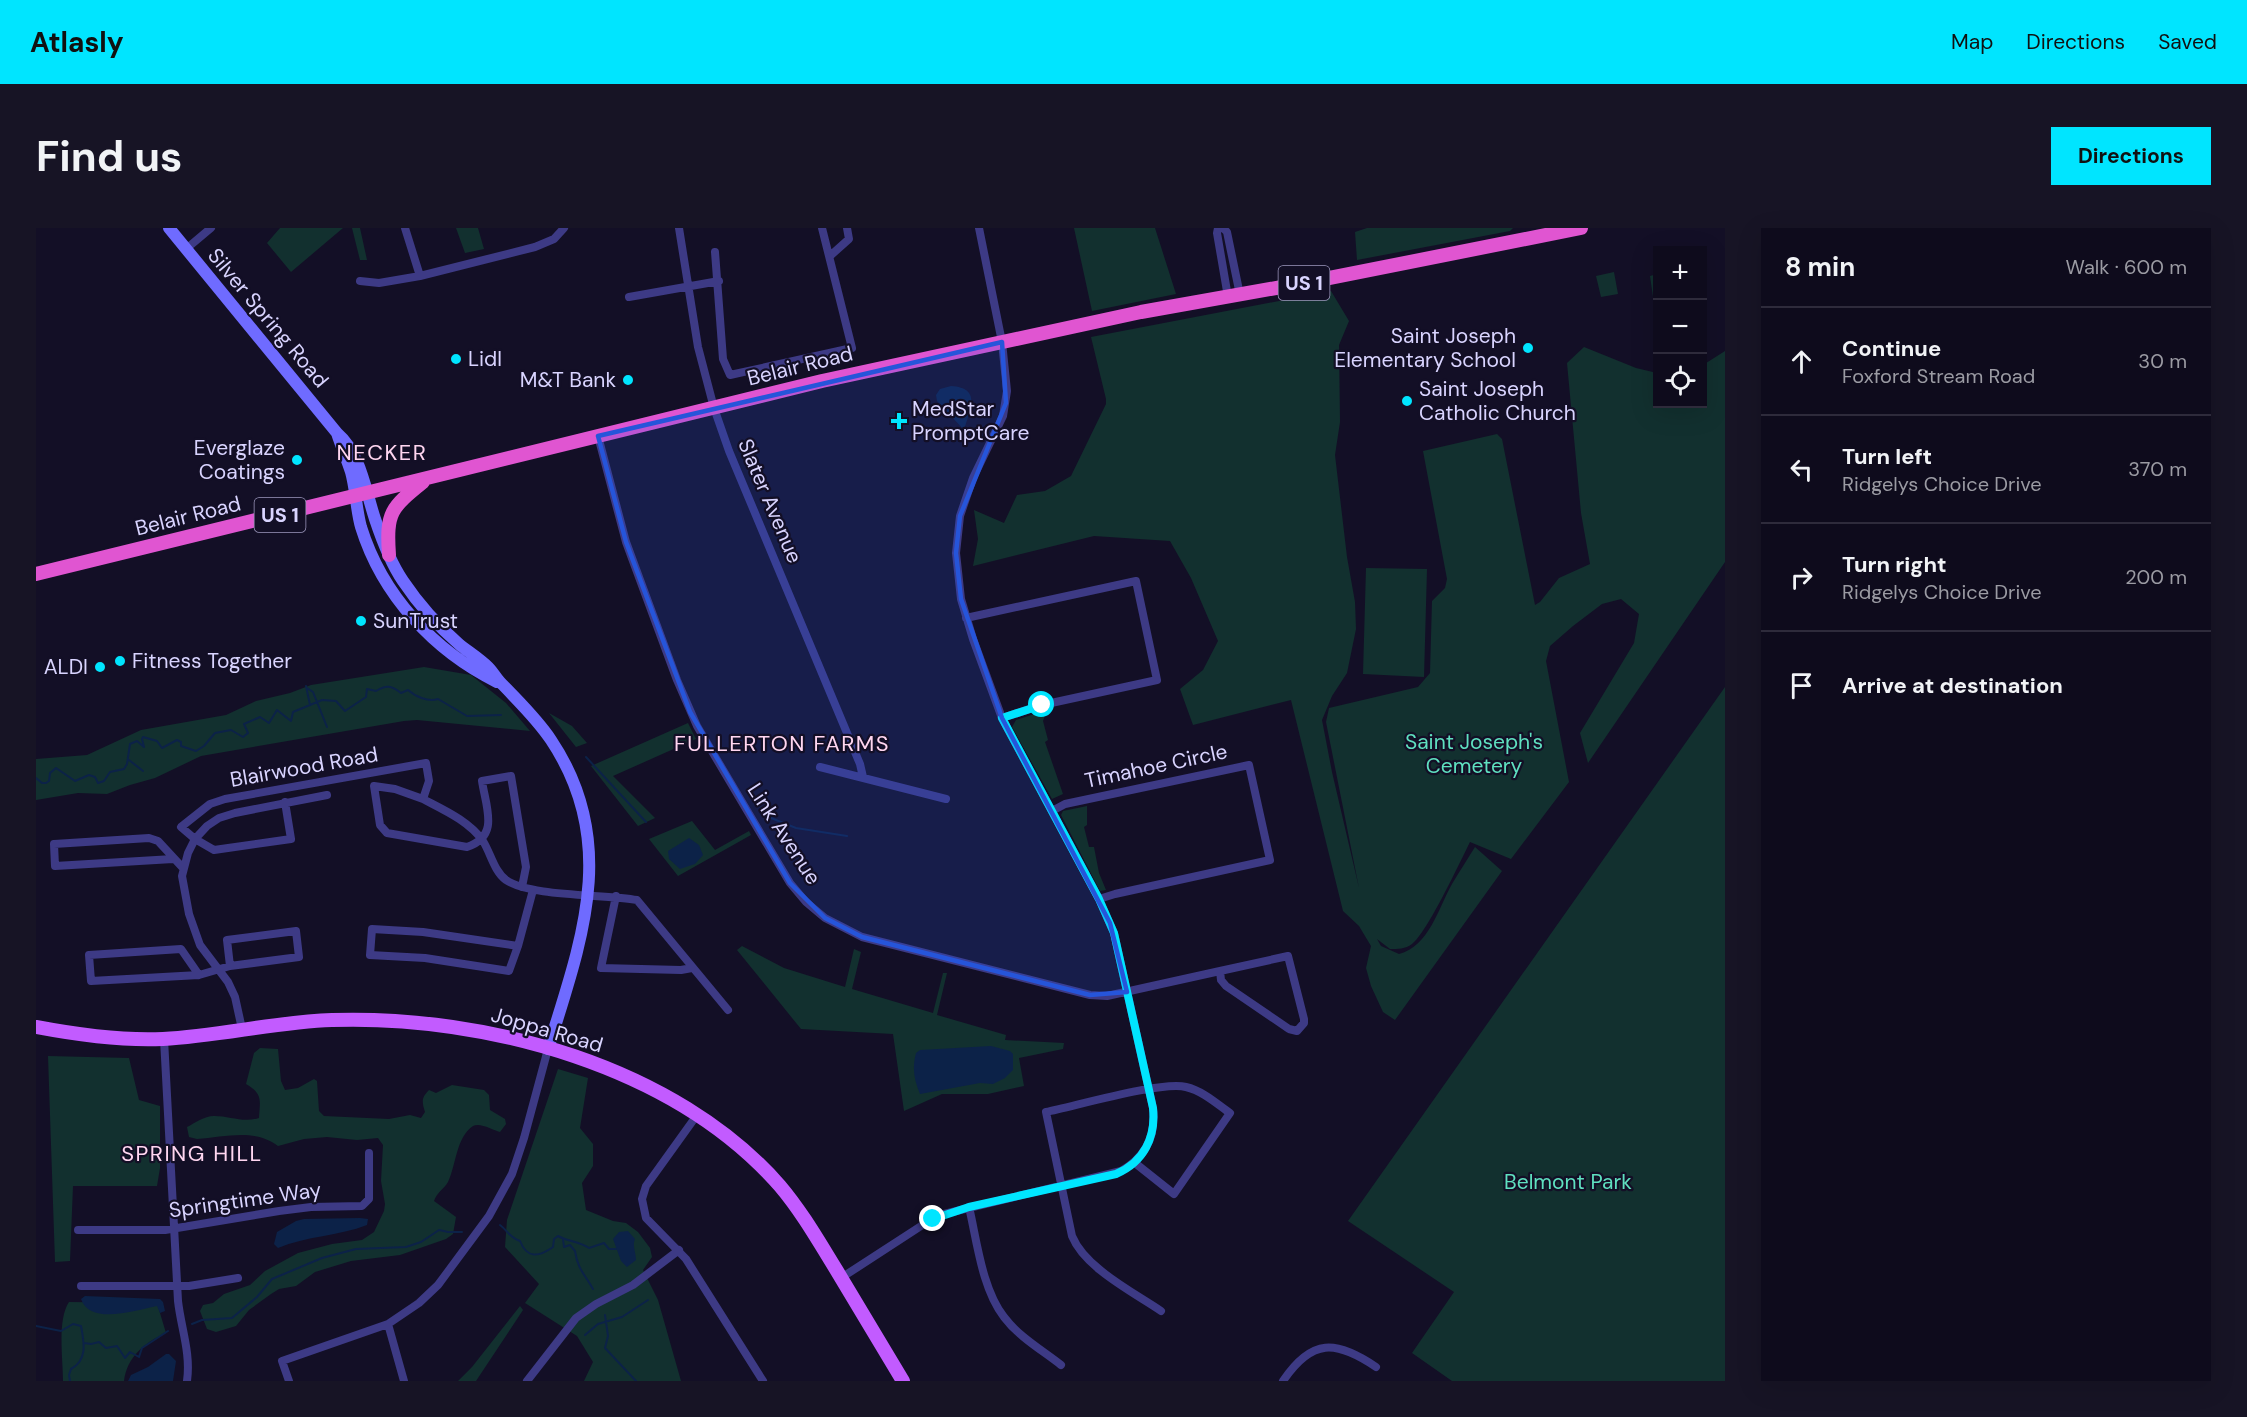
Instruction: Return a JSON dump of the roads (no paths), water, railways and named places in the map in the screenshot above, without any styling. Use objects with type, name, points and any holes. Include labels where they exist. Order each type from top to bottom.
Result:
[{"type":"highway","name":"Belair Road","points":[[36,574],[803,385],[1002,342],[1581,228]]},
{"type":"highway","points":[[388,555],[387,529],[393,510],[401,500],[427,479]]},
{"type":"main road","name":"Silver Spring Road","points":[[169,228],[337,433],[349,443],[361,495],[388,555],[421,606],[461,645],[488,667],[516,698],[543,729],[571,777],[583,812],[590,855],[589,896],[577,954],[548,1049]]},
{"type":"main road","name":"Silver Spring Road","points":[[361,495],[361,526],[376,563],[401,604],[416,622],[450,652],[483,675],[501,684]]},
{"type":"main road","name":"Joppa Road","points":[[36,1028],[112,1038],[165,1038],[330,1020],[407,1022],[481,1032],[548,1049],[596,1065],[639,1083],[697,1115],[738,1146],[781,1188],[806,1222],[903,1381]]},
{"type":"street","points":[[186,249],[211,228]]},
{"type":"street","points":[[405,228],[420,276]]},
{"type":"street","points":[[360,280],[379,283],[420,276],[546,244],[564,228]]},
{"type":"street","name":"Slater Avenue","points":[[679,228],[698,347],[714,408],[729,451],[860,764],[863,777]]},
{"type":"street","points":[[715,252],[719,281],[723,359],[730,375],[852,348],[822,228]]},
{"type":"street","points":[[830,256],[849,239],[847,228]]},
{"type":"street","points":[[841,1278],[933,1219],[969,1207],[1116,1174],[1135,1163],[1143,1154],[1152,1135],[1154,1118],[1119,949],[1099,899],[1002,718],[966,618],[958,581],[956,553],[965,497],[1005,409],[1007,382],[1002,342],[979,228]]},
{"type":"street","points":[[1218,228],[1217,233],[1234,296]]},
{"type":"street","points":[[1223,228],[1227,232],[1234,296]]},
{"type":"street","points":[[629,297],[719,281]]},
{"type":"street","name":"Link Avenue","points":[[598,436],[626,542],[690,712],[777,864],[800,896],[825,918],[862,937],[1090,995],[1107,996],[1127,992],[1220,971],[1288,956],[1304,1019],[1301,1028],[1297,1031],[1288,1029],[1226,986],[1221,980],[1220,971]]},
{"type":"street","points":[[966,618],[1136,581],[1157,680],[1042,705],[1002,718]]},
{"type":"street","name":"Blairwood Road","points":[[195,839],[181,827],[210,804],[426,762],[429,781],[423,799]]},
{"type":"street","name":"Timahoe Circle","points":[[1052,811],[1065,804],[1250,765],[1270,860],[1099,899]]},
{"type":"street","points":[[820,767],[946,799]]},
{"type":"street","points":[[522,887],[526,867],[510,776],[482,781],[488,828],[482,840],[467,847],[387,833],[380,825],[374,786],[402,791],[423,799],[463,822],[482,840],[500,874],[508,881],[522,887],[533,890],[589,896],[616,896],[637,900],[728,1011]]},
{"type":"street","points":[[242,1029],[235,997],[220,969],[200,945],[193,928],[182,888],[183,868],[195,839],[207,826],[219,818],[285,802],[327,795]]},
{"type":"street","points":[[195,839],[214,850],[291,839],[285,802]]},
{"type":"street","points":[[173,859],[55,866],[54,844],[149,838],[158,841],[183,868]]},
{"type":"street","points":[[518,946],[423,932],[372,929],[370,955],[425,958],[509,971],[518,946],[533,890]]},
{"type":"street","points":[[616,896],[601,968],[681,970],[692,968]]},
{"type":"street","points":[[199,975],[181,949],[89,954],[91,981],[199,975],[230,966],[299,957],[296,931],[227,940],[230,966]]},
{"type":"street","points":[[165,1038],[177,1286],[180,1324],[187,1346],[189,1365],[187,1381]]},
{"type":"street","points":[[289,1381],[282,1361],[388,1324],[419,1303],[438,1285],[498,1202],[512,1174],[548,1049]]},
{"type":"street","points":[[1135,1163],[1174,1194],[1230,1113],[1205,1096],[1179,1086],[1149,1090],[1046,1113],[1072,1236],[1079,1250],[1092,1263],[1161,1311]]},
{"type":"street","points":[[697,1115],[649,1180],[642,1199],[644,1213],[649,1223],[679,1250],[763,1381]]},
{"type":"street","name":"Springtime Way","points":[[78,1230],[174,1228],[311,1207],[362,1206],[369,1199],[369,1153]]},
{"type":"street","points":[[969,1207],[987,1283],[997,1308],[1016,1329],[1061,1365]]},
{"type":"street","points":[[527,1381],[576,1318],[596,1304],[633,1285],[679,1250]]},
{"type":"street","points":[[81,1286],[177,1286],[237,1278]]},
{"type":"street","points":[[388,1324],[404,1381]]},
{"type":"street","points":[[1283,1381],[1294,1364],[1305,1356],[1330,1347],[1347,1350],[1376,1366]]},
{"type":"water","points":[[951,386],[961,388],[970,395],[971,407],[964,430],[937,401],[936,395],[940,389]]},
{"type":"water","points":[[689,838],[699,845],[703,855],[695,864],[680,869],[669,859],[668,851]]},
{"type":"water","points":[[991,1046],[1013,1054],[1013,1070],[1005,1078],[993,1084],[980,1083],[920,1094],[914,1069],[916,1053],[920,1050]]},
{"type":"water","points":[[368,1219],[367,1225],[278,1248],[274,1244],[277,1232],[296,1221]]},
{"type":"water","points":[[628,1231],[635,1239],[636,1260],[627,1267],[621,1261],[613,1239],[619,1232]]},
{"type":"water","points":[[85,1296],[160,1299],[165,1311],[160,1313],[157,1306],[126,1313],[103,1314],[86,1307],[81,1299]]},
{"type":"water","points":[[166,1354],[176,1361],[173,1381],[128,1381],[131,1375],[148,1367]]},
{"type":"waterway","points":[[306,686],[310,705]]},
{"type":"waterway","points":[[36,778],[46,783],[49,781],[50,773],[56,768],[75,781],[89,775],[95,777],[98,783],[104,781],[110,772],[124,769],[130,744],[137,741],[144,747],[143,737],[157,741],[162,748],[177,740],[181,742],[181,746],[196,751],[204,746],[215,733],[231,730],[243,737],[248,733],[244,724],[260,717],[269,723],[277,710],[291,721],[293,712],[322,700],[336,701],[345,711],[366,697],[367,689],[376,691],[388,687],[401,693],[408,690],[422,698],[438,699],[467,716],[501,715]]},
{"type":"waterway","points":[[307,688],[313,692],[327,727]]},
{"type":"waterway","points":[[586,757],[646,822]]},
{"type":"waterway","points":[[129,760],[143,771]]},
{"type":"waterway","points":[[771,818],[796,828],[847,836]]},
{"type":"waterway","points":[[500,1225],[520,1241],[526,1251],[534,1254],[543,1253],[553,1247],[554,1239],[558,1236],[589,1248],[604,1243],[609,1249],[616,1249]]},
{"type":"waterway","points":[[192,1324],[202,1320],[232,1318],[257,1297],[272,1279],[322,1258],[356,1249],[406,1247],[421,1242],[439,1230],[462,1232]]},
{"type":"waterway","points":[[563,1239],[564,1247],[570,1245],[575,1251],[580,1267],[593,1289]]},
{"type":"waterway","points":[[585,1335],[598,1324],[622,1317],[648,1300]]},
{"type":"waterway","points":[[605,1315],[608,1336],[605,1348],[636,1381]]},
{"type":"waterway","points":[[36,1326],[61,1331],[73,1324],[81,1326],[84,1350],[80,1361],[71,1369],[70,1381]]},
{"type":"waterway","points":[[84,1343],[99,1342],[106,1348],[117,1346],[125,1358],[130,1352],[139,1357],[142,1348],[168,1331]]},
{"type":"place","name":"Saint Joseph Elementary School","points":[[1528,348]]},
{"type":"place","name":"Lidl","points":[[456,359]]},
{"type":"place","name":"M&T Bank","points":[[628,380]]},
{"type":"place","name":"Saint Joseph Catholic Church","points":[[1407,401]]},
{"type":"place","name":"MedStar PromptCare","points":[[899,421]]},
{"type":"place","name":"Everglaze Coatings","points":[[297,460]]},
{"type":"place","name":"SunTrust","points":[[361,621]]},
{"type":"place","name":"Fitness Together","points":[[120,661]]},
{"type":"place","name":"ALDI","points":[[100,667]]},
{"type":"district","name":"NECKER","points":[[382,452]]},
{"type":"district","name":"FULLERTON FARMS","points":[[782,743]]},
{"type":"district","name":"SPRING HILL","points":[[192,1153]]},
{"type":"park label","name":"Saint Joseph's Cemetery","points":[[1474,754]]},
{"type":"park label","name":"Belmont Park","points":[[1568,1182]]}]
